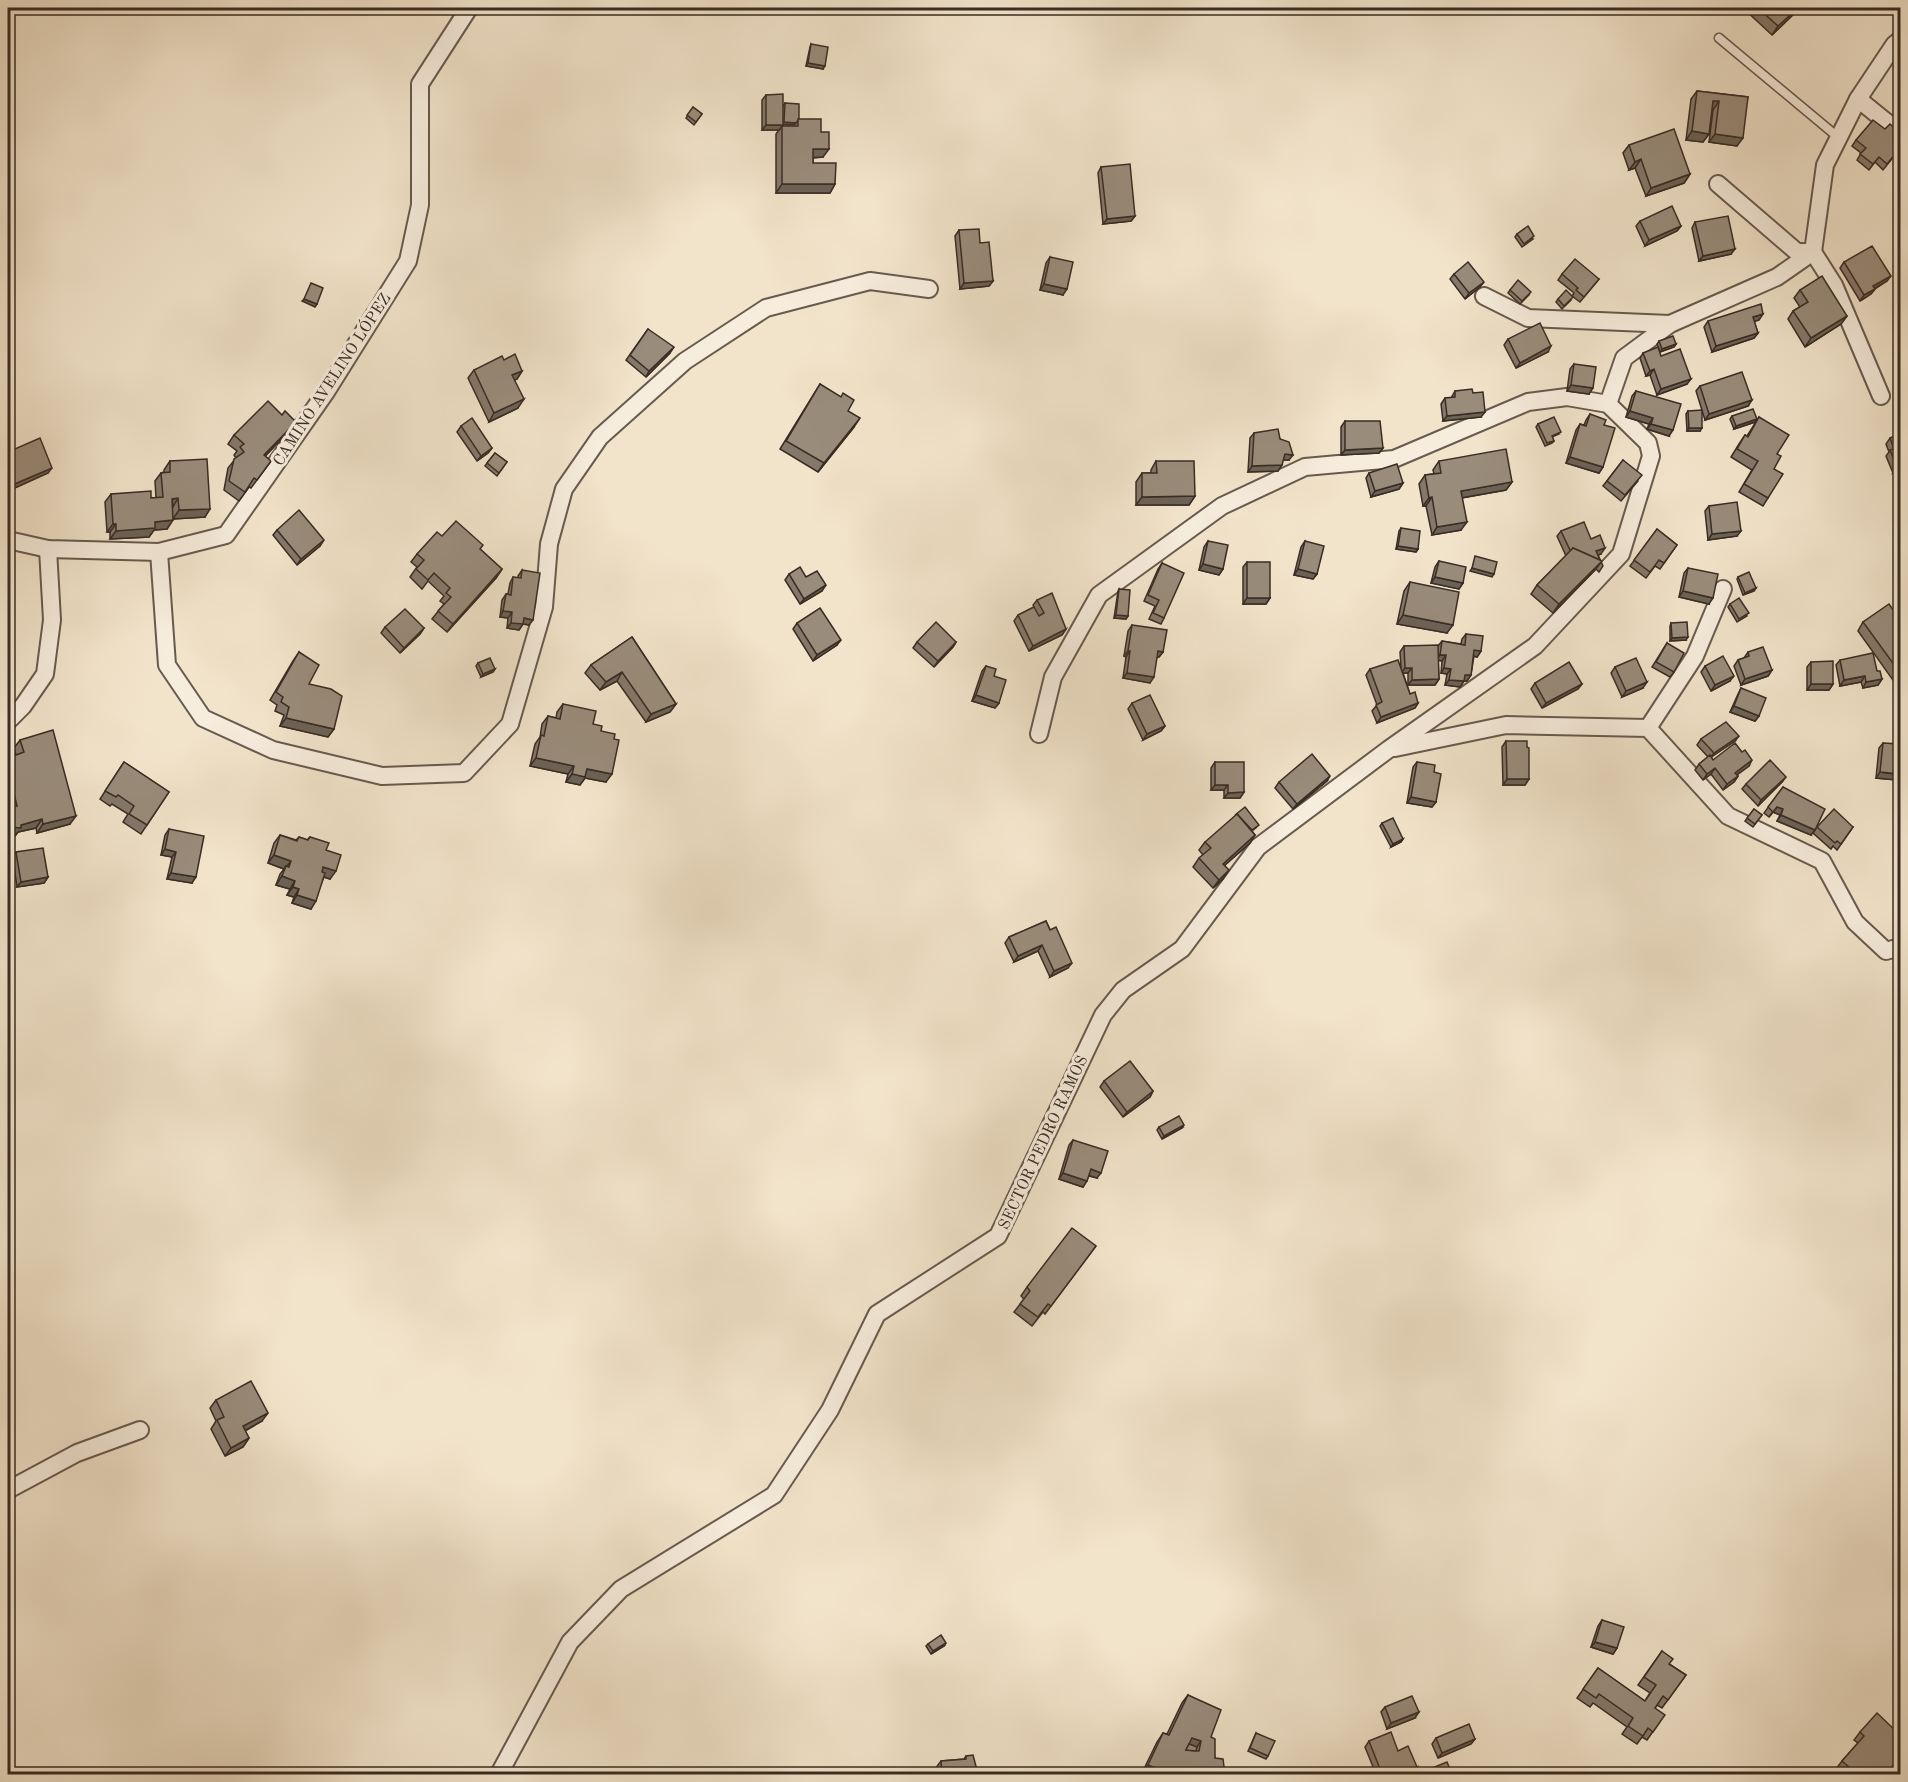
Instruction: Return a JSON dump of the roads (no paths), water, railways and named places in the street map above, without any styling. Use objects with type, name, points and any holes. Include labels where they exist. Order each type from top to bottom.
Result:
[{"type":"street","name":"CAMINO AVELINO LÓPEZ","points":[[8,540],[48,549],[159,552],[226,535],[326,392],[408,261],[420,205],[420,84],[469,8]]},
{"type":"street","points":[[1881,396],[1834,285],[1813,252],[1825,165],[1858,99],[1894,45],[1900,40]]},
{"type":"street","points":[[1858,99],[1900,133]]},
{"type":"street","points":[[1718,184],[1797,252],[1813,252]]},
{"type":"street","points":[[1039,734],[1053,677],[1099,595],[1222,506],[1305,467],[1394,459],[1528,402],[1567,397],[1608,404],[1623,358],[1670,324],[1778,277],[1813,252]]},
{"type":"street","points":[[159,552],[166,665],[203,718],[273,750],[382,776],[465,773],[510,724],[544,607],[549,544],[564,489],[600,437],[685,361],[766,308],[870,281],[929,289]]},
{"type":"street","points":[[1484,296],[1528,318],[1670,324]]},
{"type":"street","name":"SECTOR PEDRO RAMOS","points":[[499,1774],[570,1642],[621,1589],[774,1495],[830,1410],[877,1314],[998,1236],[1103,1014],[1123,990],[1182,949],[1258,847],[1389,749],[1535,646],[1621,554],[1651,456],[1648,443],[1608,404]]},
{"type":"street","points":[[8,721],[23,706],[45,674],[52,620],[48,549]]},
{"type":"street","points":[[1648,728],[1695,656],[1723,589]]},
{"type":"street","points":[[1389,749],[1506,725],[1648,728],[1728,816],[1822,861],[1855,922],[1886,951],[1900,947]]},
{"type":"street","points":[[8,1490],[77,1453],[140,1430]]},
{"type":"lane","points":[[1719,38],[1839,138]]}]
